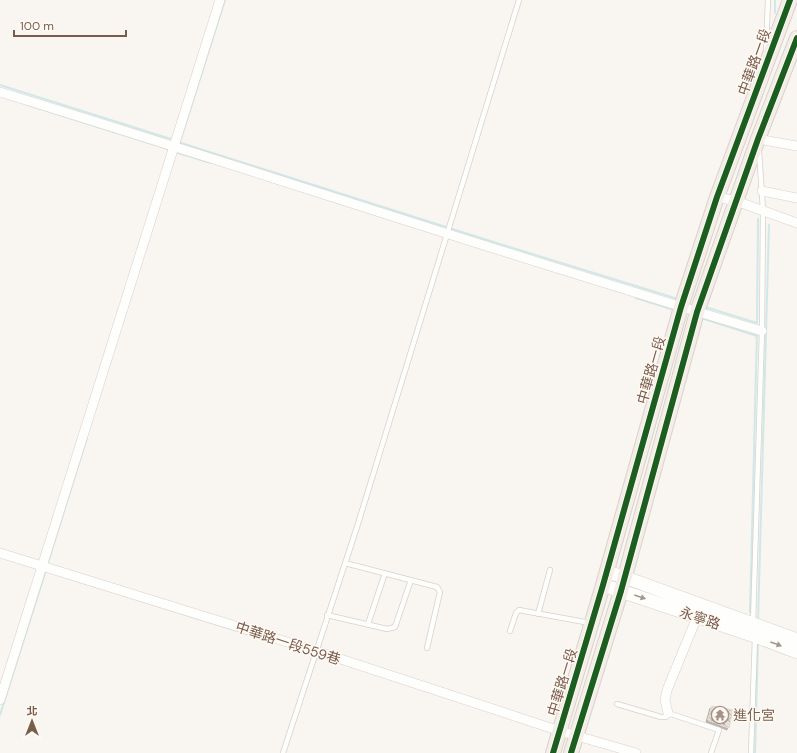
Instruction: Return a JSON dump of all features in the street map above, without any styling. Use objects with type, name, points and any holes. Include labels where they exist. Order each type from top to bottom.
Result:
[{"type":"main road","name":"中華路一段","points":[[554,753],[681,307],[717,197],[790,0]]},
{"type":"main road","name":"中華路一段","points":[[571,753],[623,584],[697,312],[758,139],[797,38]]},
{"type":"street","points":[[0,700],[220,0]]},
{"type":"street","points":[[0,92],[174,146],[446,234],[762,331]]},
{"type":"street","points":[[758,139],[797,146]]},
{"type":"street","points":[[762,191],[797,198]]},
{"type":"street","points":[[717,197],[736,201],[797,223]]},
{"type":"street","name":"中華路一段559巷","points":[[0,553],[316,652],[560,731],[636,753]]},
{"type":"street","name":"永寧路","points":[[605,578],[754,630],[797,652]]},
{"type":"street","name":"永寧路","points":[[623,584],[697,616],[797,640]]},
{"type":"street","points":[[668,713],[665,700],[667,690],[697,616]]},
{"type":"lane","points":[[283,753],[357,527],[519,0]]},
{"type":"lane","points":[[764,69],[768,0]]},
{"type":"lane","points":[[751,753],[762,331],[763,210],[758,139]]},
{"type":"lane","points":[[344,563],[438,587],[440,592],[427,648]]},
{"type":"lane","points":[[538,614],[550,570]]},
{"type":"lane","points":[[368,624],[385,573]]},
{"type":"lane","points":[[327,615],[387,629],[395,627],[411,580]]},
{"type":"lane","points":[[510,631],[516,613],[519,610],[592,623]]},
{"type":"lane","points":[[617,704],[661,717],[666,716],[668,713],[719,730],[711,753]]},
{"type":"building","name":"進化宮","points":[[712,706],[733,710],[729,728],[708,720]]},
{"type":"waterway","points":[[180,142],[225,0]]},
{"type":"waterway","points":[[775,0],[775,13]]},
{"type":"waterway","points":[[0,85],[174,140]]},
{"type":"waterway","points":[[28,105],[171,150]]},
{"type":"waterway","points":[[178,142],[678,299]]},
{"type":"waterway","points":[[175,152],[211,163]]},
{"type":"waterway","points":[[757,323],[758,219]]},
{"type":"waterway","points":[[758,622],[769,225]]},
{"type":"waterway","points":[[636,298],[674,310]]},
{"type":"waterway","points":[[705,307],[757,323]]},
{"type":"waterway","points":[[701,318],[757,336]]},
{"type":"waterway","points":[[750,612],[757,331]]},
{"type":"waterway","points":[[47,566],[87,438]]},
{"type":"waterway","points":[[0,715],[46,570]]},
{"type":"waterway","points":[[755,753],[758,642]]},
{"type":"cycle path","points":[[553,753],[603,585],[681,307],[717,197],[790,0]]},
{"type":"cycle path","points":[[571,753],[621,591],[697,312],[758,139],[797,38]]},
{"type":"place","name":"進化宮","points":[[720,715]]}]
